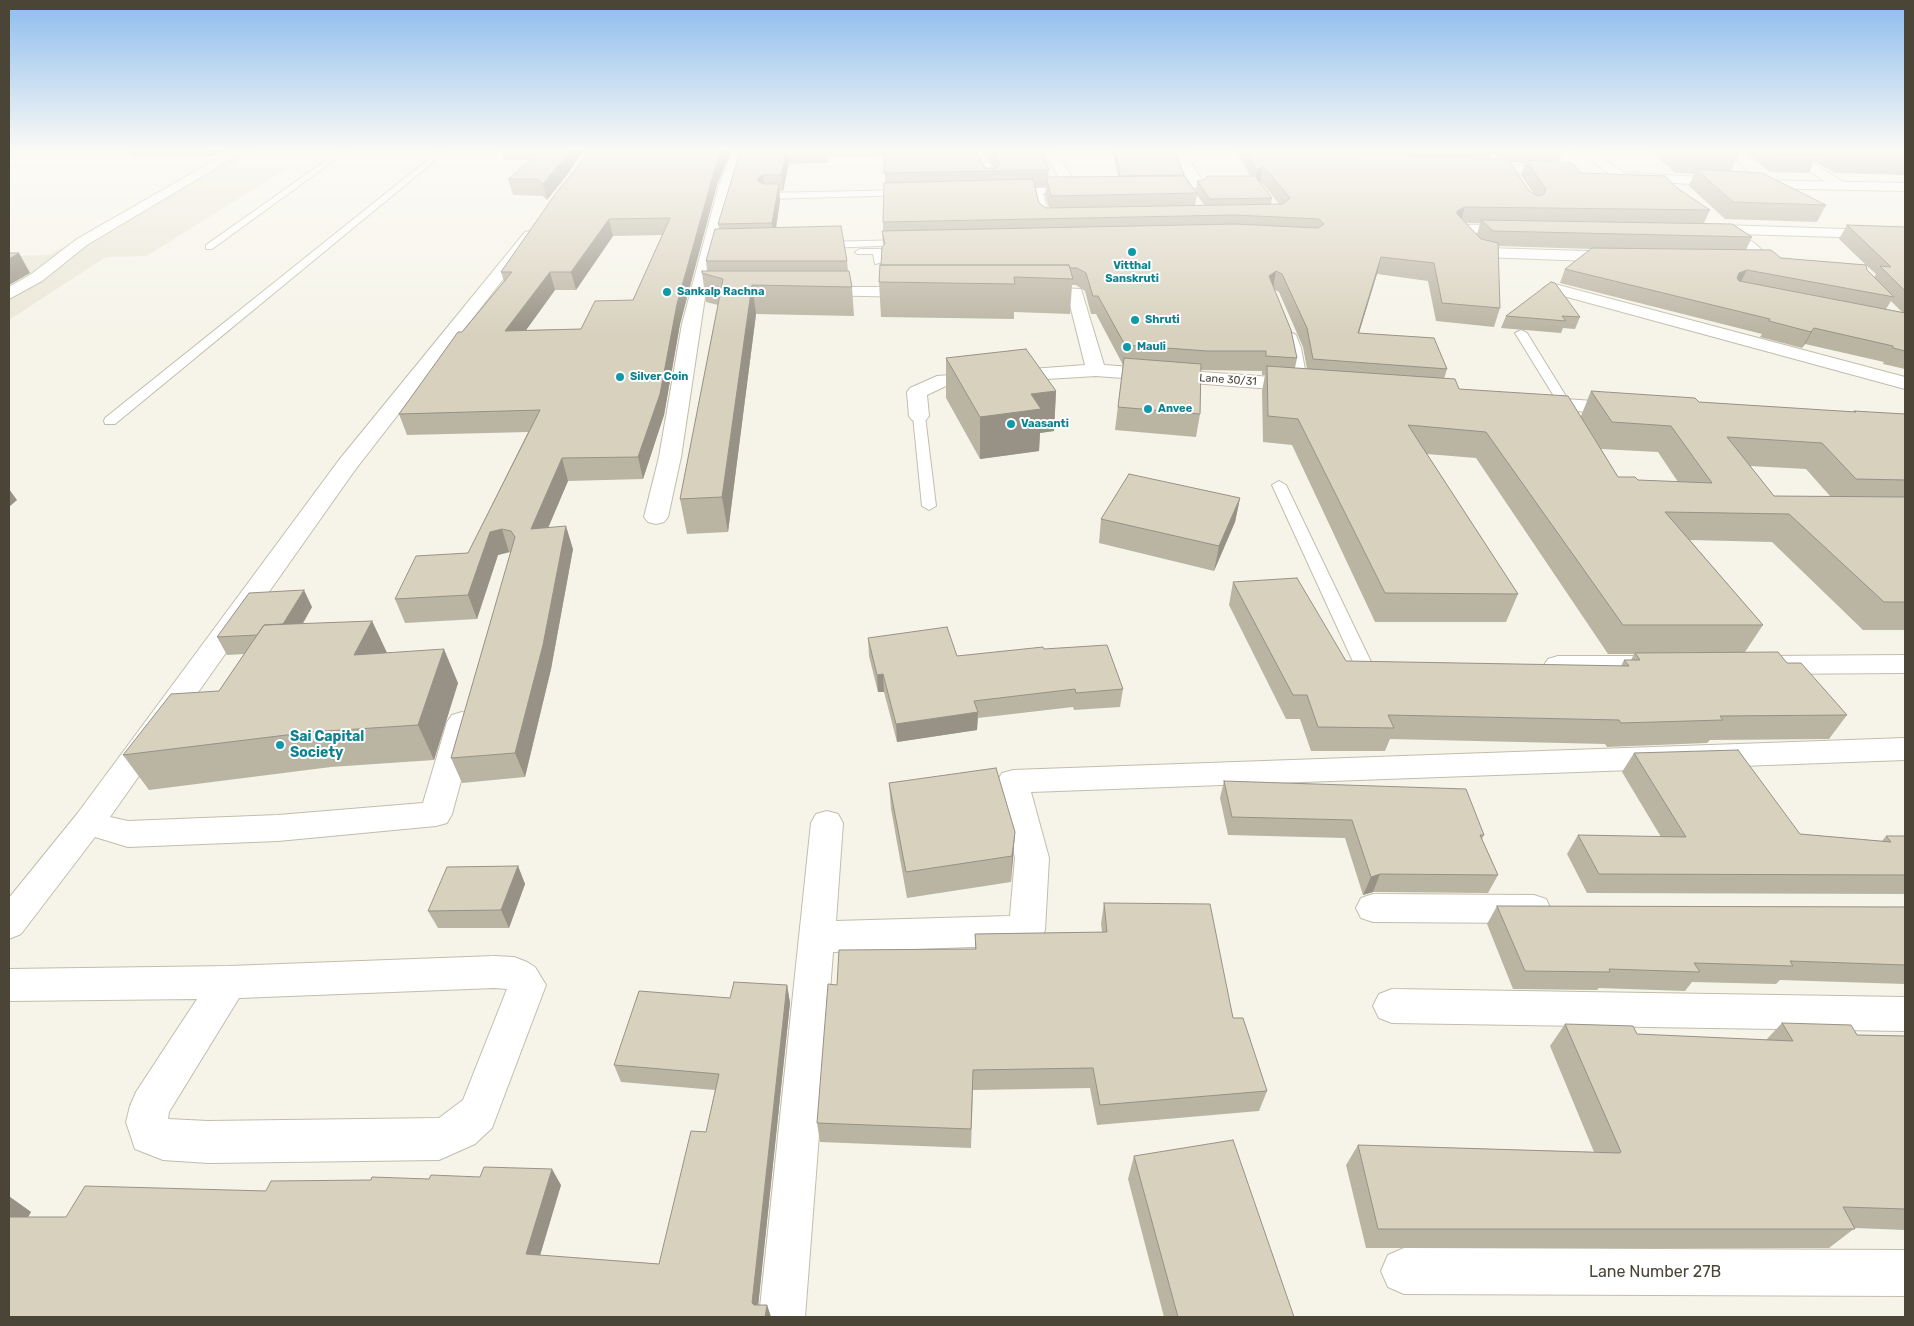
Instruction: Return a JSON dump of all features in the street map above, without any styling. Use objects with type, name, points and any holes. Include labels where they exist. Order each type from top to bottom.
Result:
[{"type":"street","points":[[9,294],[36,278],[82,242],[135,211]]},
{"type":"street","points":[[656,517],[670,456],[691,324],[723,211]]},
{"type":"street","points":[[9,924],[88,823],[346,465],[538,224]]},
{"type":"street","points":[[1529,228],[1460,229],[1482,252],[1489,254],[1635,257]]},
{"type":"street","points":[[1720,259],[1753,260],[1762,257],[1716,228],[1905,235]]},
{"type":"street","points":[[1588,240],[1607,256]]},
{"type":"street","points":[[1552,288],[1905,383]]},
{"type":"street","points":[[700,292],[759,292]]},
{"type":"street","points":[[799,292],[937,292]]},
{"type":"street","points":[[1016,292],[1075,292],[1096,370]]},
{"type":"street","name":"Lane 30/31","points":[[919,416],[917,392],[944,380],[1096,370],[1322,387]]},
{"type":"street","points":[[1517,402],[1639,410]]},
{"type":"street","points":[[1738,665],[1905,664]]},
{"type":"street","points":[[1532,665],[1679,665]]},
{"type":"street","points":[[1364,666],[1394,666]]},
{"type":"street","points":[[88,823],[128,834],[278,828],[436,814],[468,701]]},
{"type":"street","points":[[818,937],[1027,930],[1032,858],[1013,781],[1905,750]]},
{"type":"street","points":[[782,1317],[827,823]]},
{"type":"street","points":[[1373,908],[1560,909]]},
{"type":"street","points":[[9,985],[229,982],[494,972],[514,973],[522,978],[527,985],[478,1114],[460,1130],[439,1139],[208,1142],[163,1139],[150,1134],[146,1122],[150,1106],[229,982]]},
{"type":"street","points":[[1392,1006],[1905,1014]]},
{"type":"street","name":"Lane Number 27B","points":[[1404,1271],[1905,1273]]},
{"type":"lane","points":[[209,247],[259,211]]},
{"type":"lane","points":[[110,421],[367,211]]},
{"type":"lane","points":[[1042,211],[1045,219],[1065,219]]},
{"type":"lane","points":[[879,262],[878,251],[812,249],[921,243]]},
{"type":"lane","points":[[1284,320],[1295,348],[1302,386]]},
{"type":"lane","points":[[1521,333],[1566,406]]},
{"type":"lane","points":[[919,416],[929,506]]},
{"type":"lane","points":[[1280,485],[1364,666]]},
{"type":"shaded area","points":[[129,211],[219,211],[147,256],[106,257],[9,320],[9,256],[49,255]]},
{"type":"building","points":[[544,211],[703,211],[677,304],[660,394],[638,457],[562,458],[531,529],[566,526],[543,645],[515,753],[451,758],[515,537],[511,531],[502,529],[490,532],[468,595],[395,599],[416,556],[468,553],[540,410],[399,414],[458,332],[462,332],[512,272],[501,272]],"holes":[[[670,218],[633,300],[595,301],[581,329],[505,331],[550,272],[571,272],[609,219]]]},
{"type":"building","points":[[722,211],[774,211],[772,223],[718,224]]},
{"type":"building","points":[[883,211],[1457,211],[1457,214],[1481,239],[1498,243],[1500,308],[1442,303],[1434,263],[1381,257],[1358,333],[1434,338],[1447,369],[1313,359],[1307,328],[1282,274],[1276,271],[1269,276],[1291,330],[1297,358],[1266,356],[1266,351],[1207,351],[1125,345],[1098,296],[1093,296],[1086,273],[1077,268],[1070,268],[1069,265],[881,265],[882,247],[885,244],[882,231],[1235,224],[1318,228],[1324,224],[1319,219],[1235,215],[883,222]]},
{"type":"building","points":[[1481,220],[1732,224],[1752,237],[1493,231]]},
{"type":"building","points":[[1847,225],[1905,227],[1905,291],[1880,266],[1891,267]]},
{"type":"building","points":[[841,226],[847,261],[706,261],[715,229]]},
{"type":"building","points":[[1592,248],[1771,250],[1781,258],[1866,265],[1867,270],[1894,297],[1747,270],[1739,273],[1737,278],[1739,281],[1905,313],[1905,351],[1893,348],[1893,346],[1814,328],[1811,332],[1769,321],[1770,319],[1565,269]]},
{"type":"building","points":[[9,253],[19,253],[9,259]]},
{"type":"building","points":[[880,265],[1069,265],[1073,279],[1014,277],[1015,284],[879,282]]},
{"type":"building","points":[[702,271],[849,271],[852,287],[752,285],[722,497],[680,499],[723,279],[702,273]]},
{"type":"building","points":[[1551,282],[1555,283],[1580,317],[1562,316],[1566,321],[1506,316]]},
{"type":"building","points":[[1026,349],[1056,391],[1031,394],[1041,409],[980,417],[946,358]]},
{"type":"building","points":[[1124,358],[1201,364],[1200,414],[1118,407]]},
{"type":"building","points":[[1267,366],[1455,379],[1459,389],[1568,396],[1618,477],[1635,477],[1638,480],[1712,483],[1671,426],[1612,422],[1591,391],[1695,398],[1699,402],[1905,414],[1905,480],[1856,479],[1822,443],[1727,437],[1774,496],[1905,497],[1905,602],[1884,602],[1789,514],[1665,512],[1763,625],[1623,625],[1486,432],[1408,425],[1518,594],[1385,593],[1298,419],[1268,416]]},
{"type":"building","points":[[1129,474],[1240,498],[1219,546],[1101,519]]},
{"type":"building","points":[[1297,578],[1346,661],[1629,666],[1624,660],[1640,660],[1635,653],[1778,652],[1787,663],[1801,663],[1847,715],[1720,716],[1723,720],[1621,723],[1619,720],[1388,715],[1394,728],[1318,727],[1307,695],[1293,695],[1233,582]]},
{"type":"building","points":[[304,590],[283,624],[264,625],[257,635],[217,637],[249,593]]},
{"type":"building","points":[[372,621],[354,655],[444,649],[418,725],[311,732],[123,755],[171,694],[219,691],[264,625]]},
{"type":"building","points":[[947,627],[957,656],[1043,647],[1044,649],[1107,645],[1123,689],[1076,693],[1075,689],[974,701],[978,712],[896,724],[883,674],[877,675],[868,638]]},
{"type":"building","points":[[1738,750],[1800,834],[1891,842],[1886,836],[1905,836],[1905,875],[1599,874],[1578,835],[1686,837],[1634,753]]},
{"type":"building","points":[[996,768],[1015,832],[1012,856],[906,872],[889,783]]},
{"type":"building","points":[[1224,781],[1466,789],[1484,835],[1480,835],[1498,875],[1380,874],[1371,877],[1352,820],[1232,817]]},
{"type":"building","points":[[518,866],[501,910],[428,911],[447,867]]},
{"type":"building","points":[[1104,903],[1210,904],[1233,1018],[1243,1018],[1267,1091],[1100,1105],[1093,1068],[973,1070],[971,1129],[817,1123],[828,984],[837,985],[839,950],[976,949],[975,934],[1107,932]]},
{"type":"building","points":[[1497,906],[1905,907],[1905,965],[1790,961],[1793,966],[1694,963],[1700,972],[1609,969],[1610,972],[1525,971]]},
{"type":"building","points":[[734,982],[787,985],[752,1303],[754,1305],[767,1305],[765,1317],[9,1317],[9,1217],[66,1217],[85,1186],[266,1191],[271,1181],[371,1180],[372,1177],[429,1179],[431,1175],[480,1177],[484,1167],[552,1169],[526,1254],[659,1264],[691,1131],[706,1132],[719,1074],[614,1065],[639,991],[730,998]]},
{"type":"building","points":[[1782,1023],[1851,1025],[1857,1035],[1905,1036],[1905,1209],[1843,1207],[1855,1229],[1378,1229],[1358,1145],[1621,1152],[1565,1024],[1633,1026],[1637,1034],[1793,1041]]},
{"type":"building","points":[[1233,1140],[1294,1317],[1178,1317],[1134,1156]]},
{"type":"place","name":"Vitthal Sanskruti","points":[[1132,252]]},
{"type":"place","name":"Sankalp Rachna","points":[[667,292]]},
{"type":"place","name":"Shruti","points":[[1135,320]]},
{"type":"place","name":"Mauli","points":[[1127,347]]},
{"type":"place","name":"Silver Coin","points":[[620,377]]},
{"type":"place","name":"Anvee","points":[[1148,409]]},
{"type":"place","name":"Vaasanti","points":[[1011,424]]},
{"type":"place","name":"Sai Capital Society","points":[[280,745]]}]
